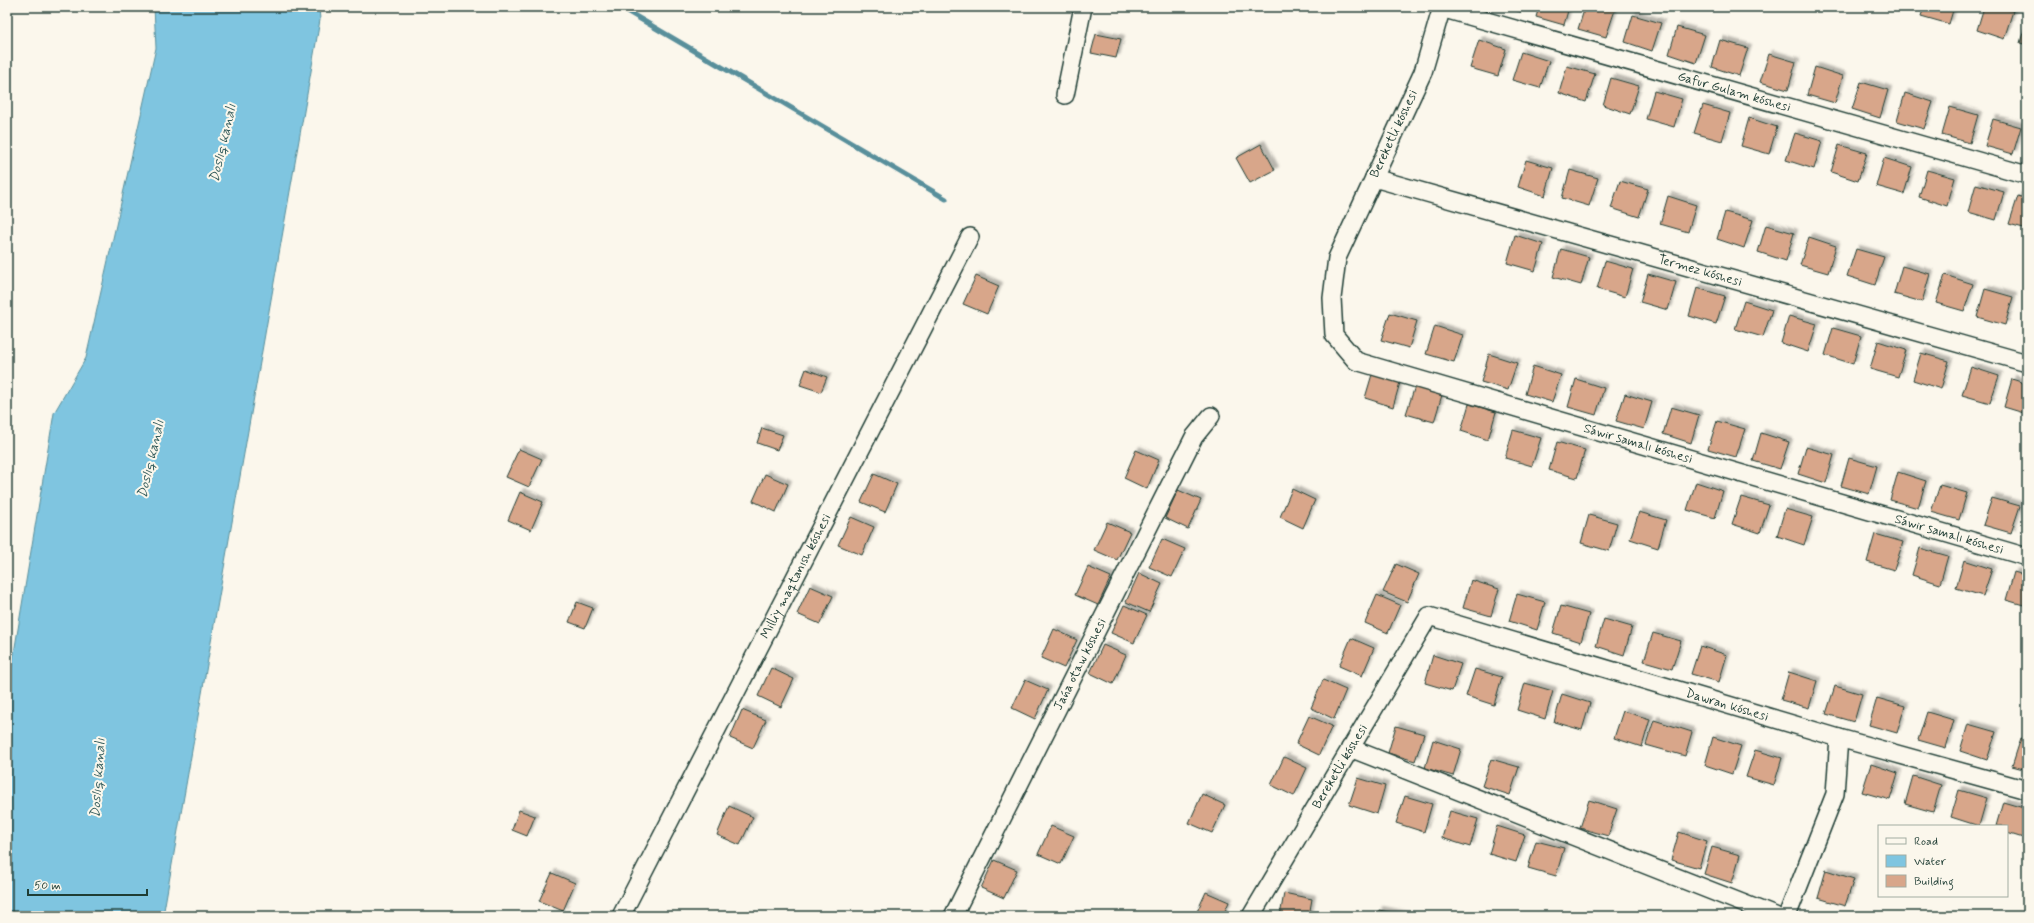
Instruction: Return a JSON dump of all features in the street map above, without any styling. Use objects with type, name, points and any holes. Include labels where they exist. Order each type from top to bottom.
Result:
[{"type":"street","points":[[1065,95],[1083,7]]},
{"type":"street","name":"Gafur Gulam kóshesi","points":[[1442,8],[2027,175]]},
{"type":"street","name":"Bereketli kóshesi","points":[[1337,258],[1424,72],[1442,8]]},
{"type":"street","name":"Termez kóshesi","points":[[1374,178],[2027,363]]},
{"type":"street","name":"Milliy maqtanısh kóshesi","points":[[621,916],[970,237]]},
{"type":"street","name":"Sáwir samalı kóshesi","points":[[1337,258],[1332,298],[1334,336],[1356,361],[2027,557]]},
{"type":"street","name":"Jańa otaw kóshesi","points":[[953,916],[1194,437],[1211,416]]},
{"type":"street","name":"Bereketli kóshesi","points":[[1251,916],[1429,616]]},
{"type":"street","name":"Dawran kóshesi","points":[[1429,616],[1839,738],[2027,790]]},
{"type":"street","points":[[1787,916],[1834,794],[1839,738]]},
{"type":"street","points":[[1350,748],[1775,916]]},
{"type":"water","name":"Doslıq kanalı","points":[[154,7],[319,7],[320,20],[163,916],[7,916],[7,695],[54,413],[86,358],[156,48]]},
{"type":"building","points":[[1503,7],[1522,7],[1521,12]]},
{"type":"building","points":[[1539,7],[1569,7],[1564,25],[1536,17]]},
{"type":"building","points":[[1585,7],[1606,7],[1615,10],[1606,37],[1578,29]]},
{"type":"building","points":[[1891,7],[1909,7],[1907,12]]},
{"type":"building","points":[[1924,7],[1954,7],[1949,24],[1921,16]]},
{"type":"building","points":[[1984,7],[1999,7],[2013,11],[2004,39],[1977,30]]},
{"type":"building","points":[[1633,15],[1661,23],[1652,51],[1625,42]]},
{"type":"building","points":[[2027,19],[2027,45],[2020,43]]},
{"type":"building","points":[[1677,27],[1705,35],[1696,63],[1669,54]]},
{"type":"building","points":[[1096,34],[1121,39],[1116,58],[1091,53]]},
{"type":"building","points":[[1479,40],[1506,49],[1498,76],[1470,68]]},
{"type":"building","points":[[1720,40],[1748,48],[1739,76],[1712,67]]},
{"type":"building","points":[[1521,52],[1549,61],[1540,88],[1512,80]]},
{"type":"building","points":[[1769,54],[1796,62],[1788,90],[1760,82]]},
{"type":"building","points":[[1567,66],[1595,74],[1586,102],[1559,93]]},
{"type":"building","points":[[1815,67],[1843,76],[1835,103],[1807,95]]},
{"type":"building","points":[[1611,78],[1639,86],[1630,114],[1603,105]]},
{"type":"building","points":[[1861,82],[1888,90],[1880,118],[1852,109]]},
{"type":"building","points":[[1654,91],[1682,99],[1674,127],[1646,119]]},
{"type":"building","points":[[1905,93],[1933,102],[1924,129],[1897,121]]},
{"type":"building","points":[[1703,105],[1730,113],[1722,141],[1694,133]]},
{"type":"building","points":[[1950,107],[1978,115],[1970,143],[1942,135]]},
{"type":"building","points":[[1749,118],[1777,127],[1769,154],[1741,146]]},
{"type":"building","points":[[1993,119],[2021,127],[2013,154],[1985,146]]},
{"type":"building","points":[[1795,133],[1822,141],[1814,169],[1786,160]]},
{"type":"building","points":[[1261,144],[1275,170],[1250,183],[1236,158]]},
{"type":"building","points":[[1839,145],[1867,153],[1858,181],[1831,172]]},
{"type":"building","points":[[1884,158],[1912,167],[1904,194],[1876,186]]},
{"type":"building","points":[[1526,160],[1553,168],[1545,196],[1518,187]]},
{"type":"building","points":[[1570,170],[1598,178],[1589,206],[1562,198]]},
{"type":"building","points":[[1927,170],[1955,178],[1947,206],[1919,197]]},
{"type":"building","points":[[1620,181],[1648,189],[1639,217],[1611,208]]},
{"type":"building","points":[[1976,184],[2004,192],[1996,220],[1968,212]]},
{"type":"building","points":[[1668,196],[1696,205],[1688,232],[1660,224]]},
{"type":"building","points":[[2018,196],[2027,199],[2027,229],[2009,224]]},
{"type":"building","points":[[1725,212],[1753,220],[1744,248],[1717,239]]},
{"type":"building","points":[[1766,225],[1794,233],[1786,261],[1758,252]]},
{"type":"building","points":[[1515,235],[1543,244],[1535,271],[1507,263]]},
{"type":"building","points":[[1809,237],[1836,246],[1828,273],[1800,265]]},
{"type":"building","points":[[1561,249],[1589,257],[1581,285],[1553,277]]},
{"type":"building","points":[[1856,249],[1884,257],[1875,285],[1847,276]]},
{"type":"building","points":[[1605,261],[1633,269],[1625,297],[1597,289]]},
{"type":"building","points":[[1902,266],[1930,274],[1922,302],[1894,294]]},
{"type":"building","points":[[1648,274],[1676,282],[1668,310],[1640,302]]},
{"type":"building","points":[[1945,275],[1973,284],[1964,311],[1936,303]]},
{"type":"building","points":[[976,276],[999,286],[987,314],[963,304]]},
{"type":"building","points":[[1697,288],[1725,296],[1716,324],[1689,316]]},
{"type":"building","points":[[1985,289],[2013,297],[2005,325],[1977,317]]},
{"type":"building","points":[[1744,301],[1772,310],[1763,337],[1735,329]]},
{"type":"building","points":[[1390,313],[1417,321],[1409,348],[1381,340]]},
{"type":"building","points":[[1789,316],[1817,324],[1808,352],[1781,343]]},
{"type":"building","points":[[1435,326],[1463,335],[1454,362],[1426,354]]},
{"type":"building","points":[[1833,328],[1861,336],[1853,364],[1825,355]]},
{"type":"building","points":[[1878,341],[1906,350],[1898,377],[1870,369]]},
{"type":"building","points":[[1921,353],[1949,361],[1941,389],[1913,380]]},
{"type":"building","points":[[1489,354],[1517,363],[1508,390],[1481,382]]},
{"type":"building","points":[[1533,366],[1561,375],[1552,402],[1525,394]]},
{"type":"building","points":[[1971,367],[1999,376],[1990,403],[1962,395]]},
{"type":"building","points":[[806,369],[827,377],[821,392],[800,385]]},
{"type":"building","points":[[1373,371],[1401,379],[1393,407],[1365,398]]},
{"type":"building","points":[[1576,379],[1604,388],[1596,415],[1568,407]]},
{"type":"building","points":[[2012,379],[2027,384],[2027,414],[2004,407]]},
{"type":"building","points":[[1415,386],[1442,395],[1434,422],[1406,414]]},
{"type":"building","points":[[1625,394],[1652,402],[1644,429],[1616,421]]},
{"type":"building","points":[[1469,404],[1496,412],[1488,440],[1461,431]]},
{"type":"building","points":[[1671,407],[1699,415],[1691,443],[1663,434]]},
{"type":"building","points":[[1717,421],[1745,429],[1736,457],[1708,449]]},
{"type":"building","points":[[762,428],[783,435],[777,450],[757,443]]},
{"type":"building","points":[[1513,430],[1541,438],[1532,466],[1505,458]]},
{"type":"building","points":[[1761,433],[1789,442],[1780,469],[1753,461]]},
{"type":"building","points":[[1557,442],[1585,450],[1577,478],[1549,470]]},
{"type":"building","points":[[1806,447],[1834,455],[1826,483],[1798,474]]},
{"type":"building","points":[[519,449],[542,459],[529,487],[506,477]]},
{"type":"building","points":[[1136,450],[1159,460],[1147,489],[1124,478]]},
{"type":"building","points":[[1849,458],[1877,466],[1869,494],[1841,486]]},
{"type":"building","points":[[1898,472],[1926,481],[1918,508],[1890,500]]},
{"type":"building","points":[[765,474],[788,484],[776,512],[753,501]]},
{"type":"building","points":[[874,474],[897,484],[885,512],[861,502]]},
{"type":"building","points":[[1696,482],[1723,491],[1715,518],[1687,510]]},
{"type":"building","points":[[1940,485],[1967,493],[1959,520],[1931,512]]},
{"type":"building","points":[[1292,489],[1315,500],[1303,528],[1280,517]]},
{"type":"building","points":[[1178,490],[1201,500],[1188,529],[1165,518]]},
{"type":"building","points":[[520,492],[543,502],[531,530],[508,520]]},
{"type":"building","points":[[1741,497],[1769,505],[1760,533],[1732,524]]},
{"type":"building","points":[[1992,498],[2020,506],[2011,533],[1983,525]]},
{"type":"building","points":[[1785,509],[1813,517],[1804,545],[1777,536]]},
{"type":"building","points":[[1639,512],[1666,520],[1658,548],[1630,539]]},
{"type":"building","points":[[1589,515],[1617,523],[1609,551],[1581,543]]},
{"type":"building","points":[[851,517],[874,527],[862,555],[838,545]]},
{"type":"building","points":[[1107,522],[1130,532],[1117,560],[1094,550]]},
{"type":"building","points":[[1875,534],[1903,542],[1894,570],[1867,562]]},
{"type":"building","points":[[1162,539],[1185,549],[1172,577],[1149,567]]},
{"type":"building","points":[[1920,548],[1948,556],[1940,584],[1912,575]]},
{"type":"building","points":[[1964,560],[1992,569],[1983,596],[1956,588]]},
{"type":"building","points":[[1396,564],[1419,574],[1407,602],[1383,592]]},
{"type":"building","points":[[1088,567],[1111,577],[1098,605],[1075,595]]},
{"type":"building","points":[[2014,572],[2027,576],[2027,606],[2006,600]]},
{"type":"building","points":[[1139,573],[1162,584],[1149,612],[1126,602]]},
{"type":"building","points":[[1471,580],[1499,589],[1491,616],[1463,608]]},
{"type":"building","points":[[810,586],[833,596],[820,624],[797,614]]},
{"type":"building","points":[[1517,594],[1545,602],[1537,630],[1509,621]]},
{"type":"building","points":[[1377,595],[1400,605],[1388,633],[1365,623]]},
{"type":"building","points":[[577,602],[593,608],[585,628],[569,622]]},
{"type":"building","points":[[1124,605],[1147,615],[1134,643],[1111,633]]},
{"type":"building","points":[[1561,606],[1589,614],[1581,642],[1553,633]]},
{"type":"building","points":[[1604,619],[1632,627],[1624,655],[1596,646]]},
{"type":"building","points":[[1054,629],[1077,640],[1064,668],[1041,658]]},
{"type":"building","points":[[1653,633],[1681,641],[1672,669],[1644,661]]},
{"type":"building","points":[[1351,638],[1374,648],[1362,676],[1339,666]]},
{"type":"building","points":[[1103,645],[1126,655],[1113,684],[1090,673]]},
{"type":"building","points":[[1700,646],[1727,655],[1719,682],[1691,674]]},
{"type":"building","points":[[1433,655],[1461,664],[1452,691],[1425,683]]},
{"type":"building","points":[[771,668],[794,679],[781,707],[758,696]]},
{"type":"building","points":[[1475,669],[1502,677],[1494,705],[1466,696]]},
{"type":"building","points":[[1789,672],[1817,681],[1809,708],[1781,700]]},
{"type":"building","points":[[1025,680],[1048,690],[1035,719],[1012,708]]},
{"type":"building","points":[[1323,680],[1346,690],[1334,719],[1311,708]]},
{"type":"building","points":[[1525,683],[1553,691],[1545,719],[1517,710]]},
{"type":"building","points":[[1835,686],[1862,694],[1854,722],[1826,714]]},
{"type":"building","points":[[1562,694],[1590,703],[1582,730],[1554,722]]},
{"type":"building","points":[[1877,698],[1905,706],[1897,733],[1869,725]]},
{"type":"building","points":[[742,710],[766,720],[753,748],[730,738]]},
{"type":"building","points":[[1623,711],[1650,719],[1642,747],[1614,738]]},
{"type":"building","points":[[1927,712],[1954,720],[1946,748],[1918,740]]},
{"type":"building","points":[[1309,716],[1332,726],[1319,755],[1296,744]]},
{"type":"building","points":[[1654,720],[1692,732],[1685,756],[1646,745]]},
{"type":"building","points":[[1968,724],[1996,732],[1987,760],[1960,751]]},
{"type":"building","points":[[1396,726],[1424,734],[1415,761],[1388,753]]},
{"type":"building","points":[[1713,737],[1741,746],[1732,774],[1705,765]]},
{"type":"building","points":[[2021,738],[2027,740],[2027,770],[2012,766]]},
{"type":"building","points":[[1433,740],[1461,749],[1453,776],[1425,768]]},
{"type":"building","points":[[1755,750],[1782,758],[1774,785],[1746,777]]},
{"type":"building","points":[[1284,757],[1307,768],[1294,796],[1271,785]]},
{"type":"building","points":[[1491,759],[1519,767],[1510,795],[1482,786]]},
{"type":"building","points":[[1871,764],[1898,773],[1890,800],[1862,792]]},
{"type":"building","points":[[1913,776],[1941,785],[1933,812],[1905,804]]},
{"type":"building","points":[[1358,778],[1385,786],[1377,814],[1349,805]]},
{"type":"building","points":[[1959,790],[1987,798],[1979,825],[1951,817]]},
{"type":"building","points":[[1202,794],[1225,805],[1212,833],[1189,823]]},
{"type":"building","points":[[1405,796],[1432,804],[1424,832],[1396,823]]},
{"type":"building","points":[[1589,800],[1617,809],[1608,836],[1580,828]]},
{"type":"building","points":[[2003,802],[2027,809],[2027,823],[2023,838],[2008,833],[2008,825],[1996,825]]},
{"type":"building","points":[[729,806],[753,817],[740,845],[717,835]]},
{"type":"building","points":[[519,810],[535,816],[527,836],[512,830]]},
{"type":"building","points":[[1450,811],[1478,819],[1470,847],[1442,838]]},
{"type":"building","points":[[1051,826],[1074,836],[1061,864],[1038,854]]},
{"type":"building","points":[[1497,826],[1525,835],[1516,862],[1489,854]]},
{"type":"building","points":[[1679,832],[1707,841],[1699,868],[1671,860]]},
{"type":"building","points":[[1536,841],[1564,848],[1556,876],[1528,868]]},
{"type":"building","points":[[1712,847],[1740,855],[1732,883],[1704,874]]},
{"type":"building","points":[[994,860],[1017,870],[1004,898],[981,888]]},
{"type":"building","points":[[1826,870],[1854,879],[1845,906],[1818,898]]},
{"type":"building","points":[[552,873],[575,883],[563,911],[539,901]]},
{"type":"building","points":[[1206,892],[1229,902],[1223,916],[1195,916]]},
{"type":"building","points":[[1284,893],[1312,899],[1309,916],[1280,916]]},
{"type":"building","points":[[1379,910],[1408,916],[1378,916]]},
{"type":"waterway","points":[[620,7],[946,199]]}]
